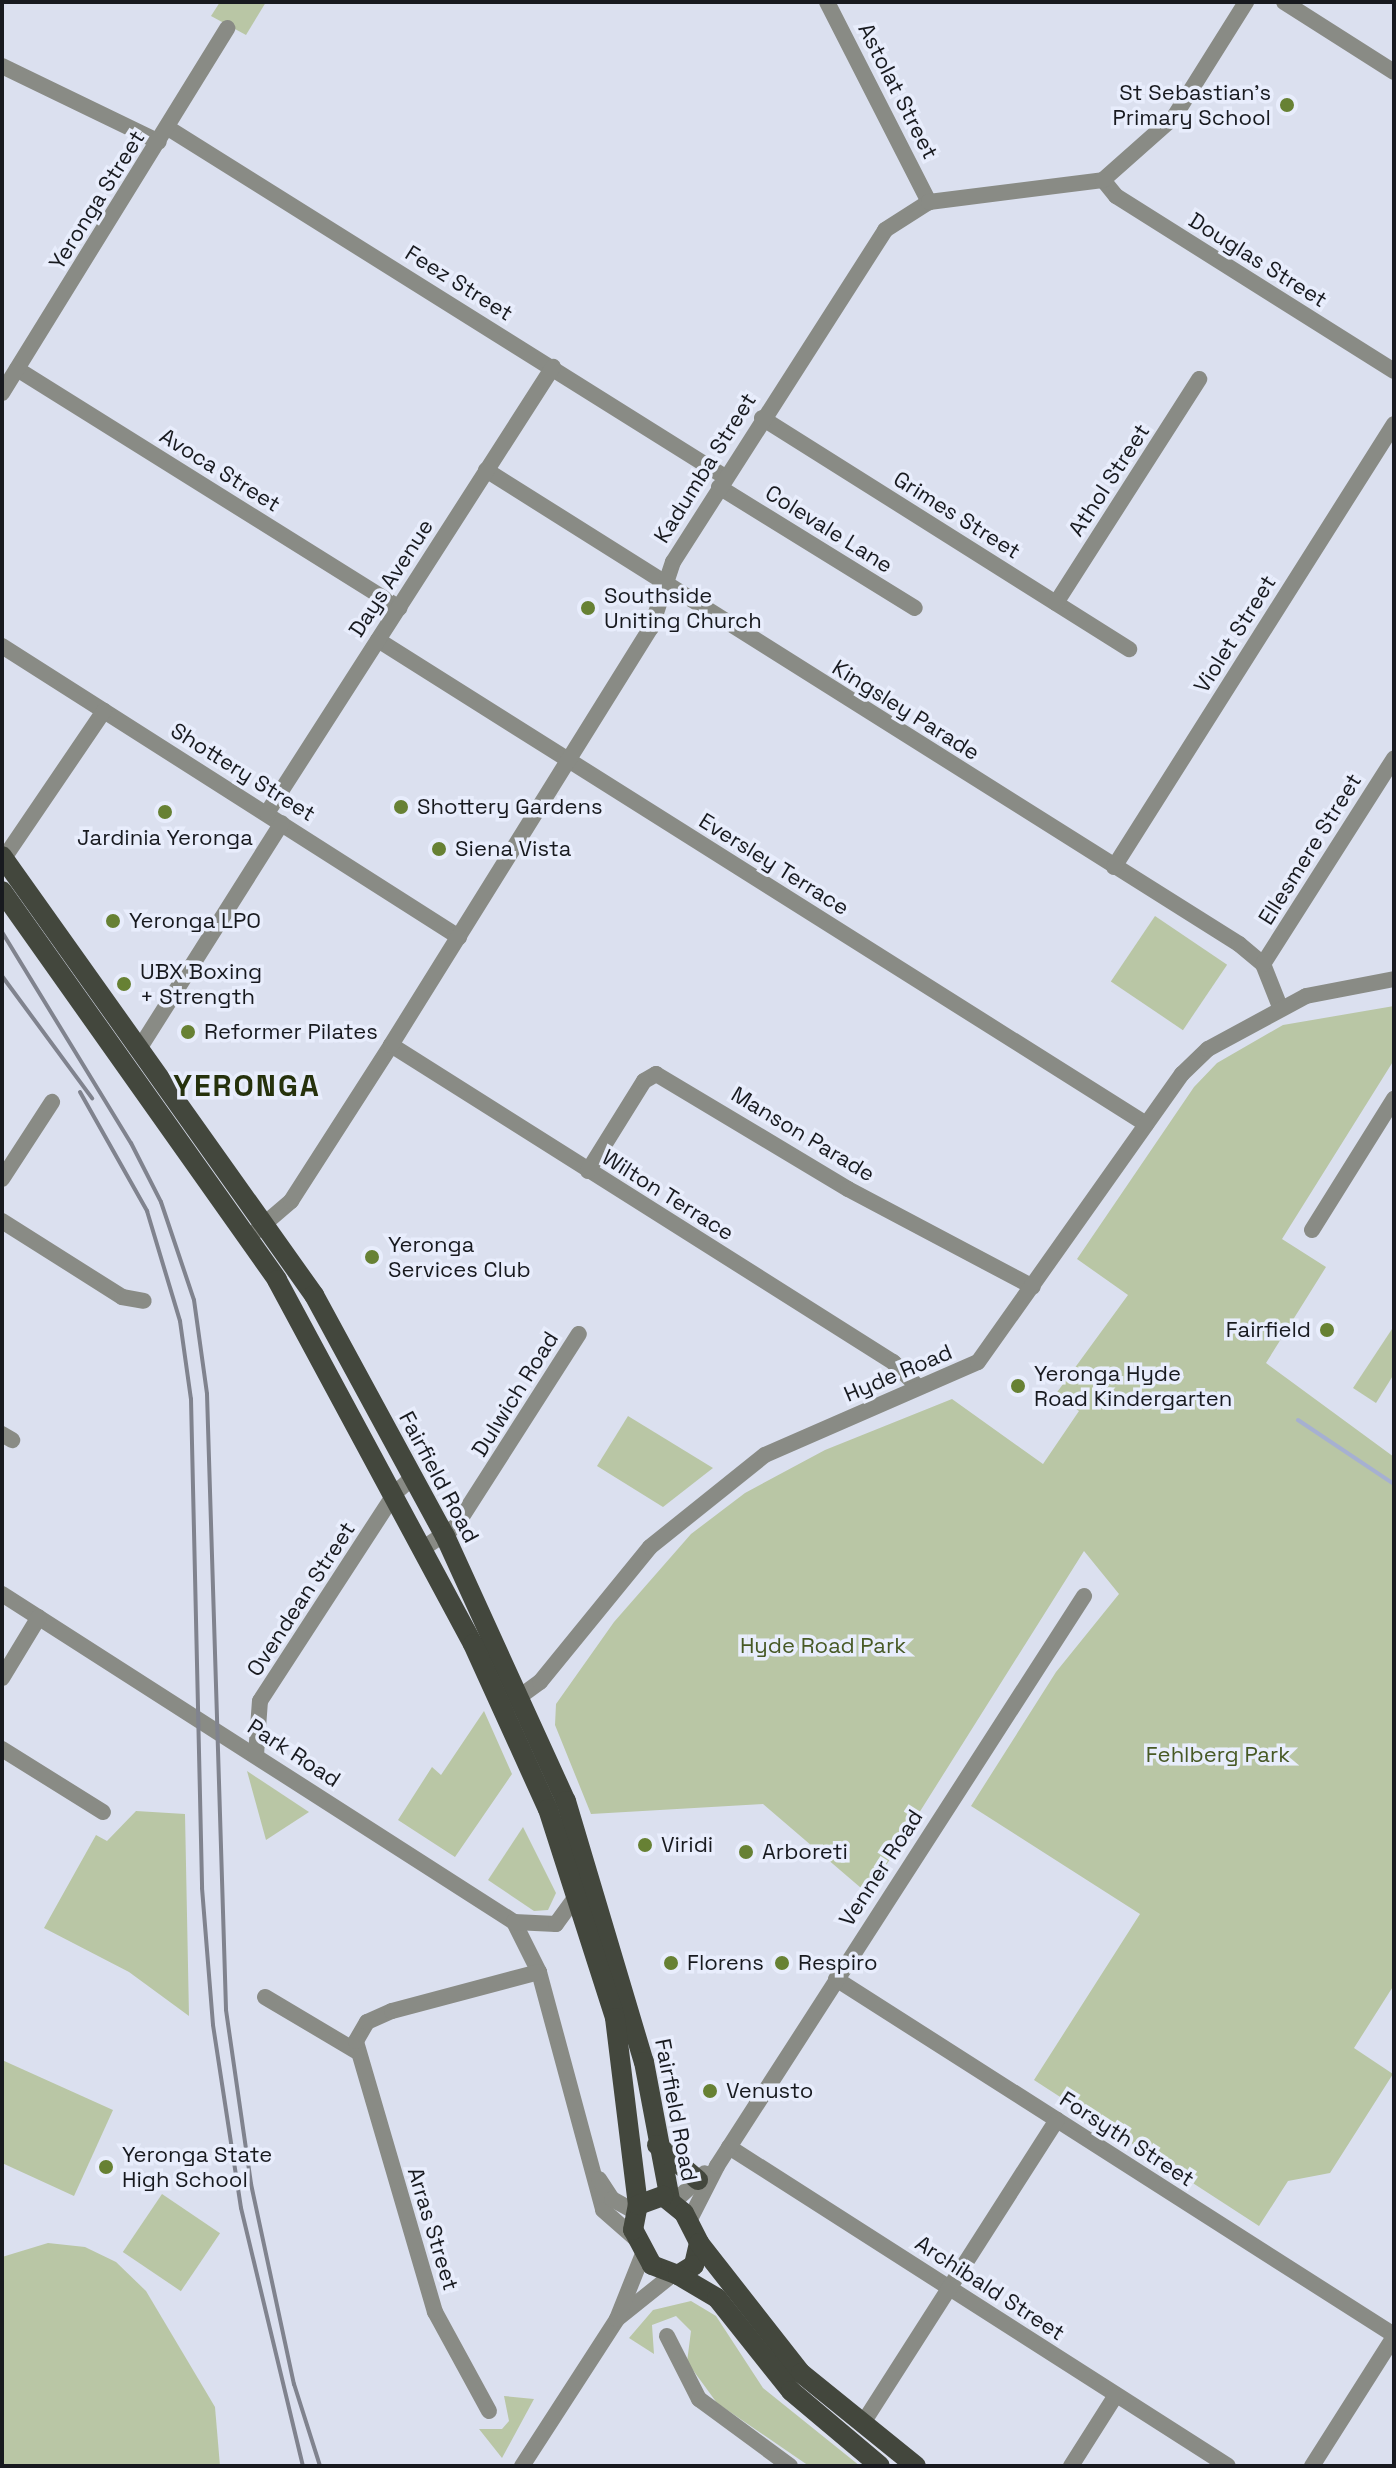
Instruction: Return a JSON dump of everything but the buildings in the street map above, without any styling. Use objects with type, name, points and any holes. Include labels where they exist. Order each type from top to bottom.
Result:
[{"type":"main road","name":"Fairfield Road","points":[[3,857],[139,1049],[255,1232],[425,1547],[502,1707],[577,1895],[622,2050],[637,2208]]},
{"type":"main road","name":"Fairfield Road","points":[[2,891],[255,1232],[328,1318],[445,1536],[522,1697],[566,1801],[623,1987],[672,2200]]},
{"type":"main road","points":[[657,2145],[698,2180]]},
{"type":"main road","points":[[880,2466],[791,2391],[717,2298],[675,2275],[639,2246],[637,2208],[672,2200],[689,2221],[699,2243],[787,2359],[916,2466]]},
{"type":"main road","points":[[675,2275],[694,2265],[699,2243]]},
{"type":"street","name":"Astolat Street","points":[[827,2],[929,202]]},
{"type":"street","points":[[1103,180],[1174,117],[1246,2]]},
{"type":"street","points":[[1284,2],[1394,72]]},
{"type":"street","name":"Yeronga Street","points":[[2,393],[164,135],[227,28]]},
{"type":"street","name":"Feez Street","points":[[2,66],[164,135],[553,367],[722,482]]},
{"type":"street","name":"Kadumba Street","points":[[255,1232],[291,1201],[459,937],[651,628],[665,585],[722,482],[885,230],[929,202],[1103,180]]},
{"type":"street","name":"Douglas Street","points":[[1103,180],[1116,196],[1394,371]]},
{"type":"street","name":"Days Avenue","points":[[267,813],[553,367]]},
{"type":"street","name":"Avoca Street","points":[[17,369],[399,608]]},
{"type":"street","name":"Athol Street","points":[[1056,603],[1199,379]]},
{"type":"street","name":"Grimes Street","points":[[762,418],[1129,649]]},
{"type":"street","name":"Violet Street","points":[[1114,867],[1394,424]]},
{"type":"street","name":"Kingsley Parade","points":[[486,470],[1263,964]]},
{"type":"street","name":"Colevale Lane","points":[[722,482],[915,608]]},
{"type":"street","name":"Eversley Terrace","points":[[378,640],[1146,1124]]},
{"type":"street","name":"Shottery Street","points":[[2,646],[459,937]]},
{"type":"street","points":[[3,857],[104,711]]},
{"type":"street","name":"Ellesmere Street","points":[[1263,964],[1394,758]]},
{"type":"street","points":[[139,1049],[282,823]]},
{"type":"street","points":[[1263,964],[1280,1007]]},
{"type":"street","name":"Hyde Road","points":[[502,1707],[522,1697],[624,1573],[711,1495],[765,1455],[978,1362],[1146,1124],[1208,1049],[1280,1007],[1394,979]]},
{"type":"street","name":"Hyde Road","points":[[1344,989],[1394,990]]},
{"type":"street","name":"Wilton Terrace","points":[[391,1045],[893,1362],[918,1387]]},
{"type":"street","name":"Manson Parade","points":[[588,1171],[644,1081],[656,1074],[848,1189],[1033,1287]]},
{"type":"street","points":[[1312,1230],[1394,1099]]},
{"type":"street","points":[[2,1179],[52,1102]]},
{"type":"street","points":[[2,1221],[122,1297],[144,1301]]},
{"type":"street","name":"Dulwich Road","points":[[425,1547],[445,1536],[579,1334]]},
{"type":"street","name":"Ovendean Street","points":[[256,1755],[260,1701],[395,1493],[412,1478]]},
{"type":"street","name":"Park Road","points":[[2,1594],[514,1922]]},
{"type":"street","name":"Venner Road","points":[[689,2221],[729,2147],[1084,1596]]},
{"type":"street","points":[[2,1678],[39,1617]]},
{"type":"street","points":[[2,1749],[103,1812]]},
{"type":"street","points":[[522,2466],[617,2319],[639,2246],[607,2217],[599,2178],[539,1972],[514,1922],[556,1924],[577,1895]]},
{"type":"street","points":[[265,1997],[356,2051],[367,2022],[392,2011],[539,1972]]},
{"type":"street","name":"Forsyth Street","points":[[836,1979],[1394,2336]]},
{"type":"street","name":"Arras Street","points":[[356,2051],[435,2312],[489,2411]]},
{"type":"street","points":[[863,2423],[1057,2120]]},
{"type":"street","name":"Archibald Street","points":[[729,2147],[1228,2466]]},
{"type":"street","name":"Venner Road","points":[[672,2200],[717,2166]]},
{"type":"street","points":[[599,2178],[612,2199],[637,2208]]},
{"type":"street","points":[[617,2319],[675,2275]]},
{"type":"street","points":[[667,2336],[699,2399],[780,2463]]},
{"type":"street","points":[[1312,2466],[1394,2336]]},
{"type":"street","points":[[1071,2466],[1116,2395]]},
{"type":"green space","points":[[220,2],[266,2],[246,35],[211,16]]},
{"type":"green space","points":[[1155,916],[1227,965],[1183,1030],[1111,981]]},
{"type":"green space","points":[[1394,1006],[1394,1060],[1282,1239],[1326,1267],[1266,1363],[1394,1457],[1394,1985],[1354,2048],[1393,2074],[1330,2173],[1288,2181],[1259,2226],[1034,2080],[1140,1914],[971,1806],[1056,1672],[1119,1594],[1084,1551],[868,1894],[763,1804],[591,1814],[555,1725],[556,1704],[614,1622],[691,1534],[745,1493],[825,1450],[952,1399],[1043,1464],[1079,1411],[1055,1395],[1128,1295],[1077,1259],[1194,1087],[1217,1063],[1283,1025]]},
{"type":"green space","points":[[1394,1326],[1394,1374],[1376,1403],[1353,1388]]},
{"type":"green space","points":[[628,1416],[713,1468],[663,1507],[597,1466]]},
{"type":"green space","points":[[484,1711],[512,1774],[455,1857],[398,1820],[432,1767],[441,1775]]},
{"type":"green space","points":[[247,1771],[309,1812],[266,1840]]},
{"type":"green space","points":[[136,1811],[185,1814],[189,2016],[129,1972],[44,1928],[96,1835],[107,1841]]},
{"type":"green space","points":[[523,1827],[556,1893],[548,1910],[534,1911],[488,1880]]},
{"type":"green space","points":[[2,2060],[113,2110],[74,2196],[2,2163]]},
{"type":"green space","points":[[162,2194],[220,2233],[181,2291],[123,2252]]},
{"type":"green space","points":[[48,2243],[85,2247],[116,2262],[146,2291],[215,2407],[220,2466],[2,2466],[2,2257]]},
{"type":"green space","points":[[691,2301],[716,2316],[763,2388],[860,2466],[809,2466],[717,2403],[687,2362],[691,2331],[676,2316],[652,2325],[654,2354],[629,2338],[653,2310]]},
{"type":"green space","points":[[504,2396],[534,2399],[502,2458],[479,2429],[502,2429],[509,2421]]},
{"type":"waterway","points":[[1298,1420],[1394,1484]]},
{"type":"railway","points":[[2,932],[131,1143],[161,1202],[194,1300],[207,1394],[226,2010],[251,2184],[294,2384],[320,2466]]},
{"type":"railway","points":[[2,976],[92,1098]]},
{"type":"railway","points":[[80,1092],[147,1211],[180,1321],[191,1399],[202,1888],[213,2025],[241,2208],[303,2466]]},
{"type":"place","name":"St Sebastian's Primary School","points":[[1287,105]]},
{"type":"place","name":"Southside Uniting Church","points":[[588,608]]},
{"type":"place","name":"Shottery Gardens","points":[[401,807]]},
{"type":"place","name":"Jardinia Yeronga","points":[[165,812]]},
{"type":"place","name":"Siena Vista","points":[[439,849]]},
{"type":"place","name":"Yeronga LPO","points":[[113,921]]},
{"type":"place","name":"UBX Boxing + Strength","points":[[124,984]]},
{"type":"place","name":"Reformer Pilates","points":[[188,1032]]},
{"type":"place","name":"Yeronga Services Club","points":[[372,1257]]},
{"type":"place","name":"Fairfield","points":[[1327,1330]]},
{"type":"place","name":"Yeronga Hyde Road Kindergarten","points":[[1018,1386]]},
{"type":"place","name":"Viridi","points":[[645,1845]]},
{"type":"place","name":"Arboreti","points":[[746,1852]]},
{"type":"place","name":"Florens","points":[[671,1963]]},
{"type":"place","name":"Respiro","points":[[782,1963]]},
{"type":"place","name":"Venusto","points":[[710,2091]]},
{"type":"place","name":"Yeronga State High School","points":[[106,2167]]},
{"type":"district","name":"YERONGA","points":[[247,1086]]},
{"type":"park label","name":"Hyde Road Park","points":[[823,1646]]},
{"type":"park label","name":"Fehlberg Park","points":[[1218,1755]]}]
